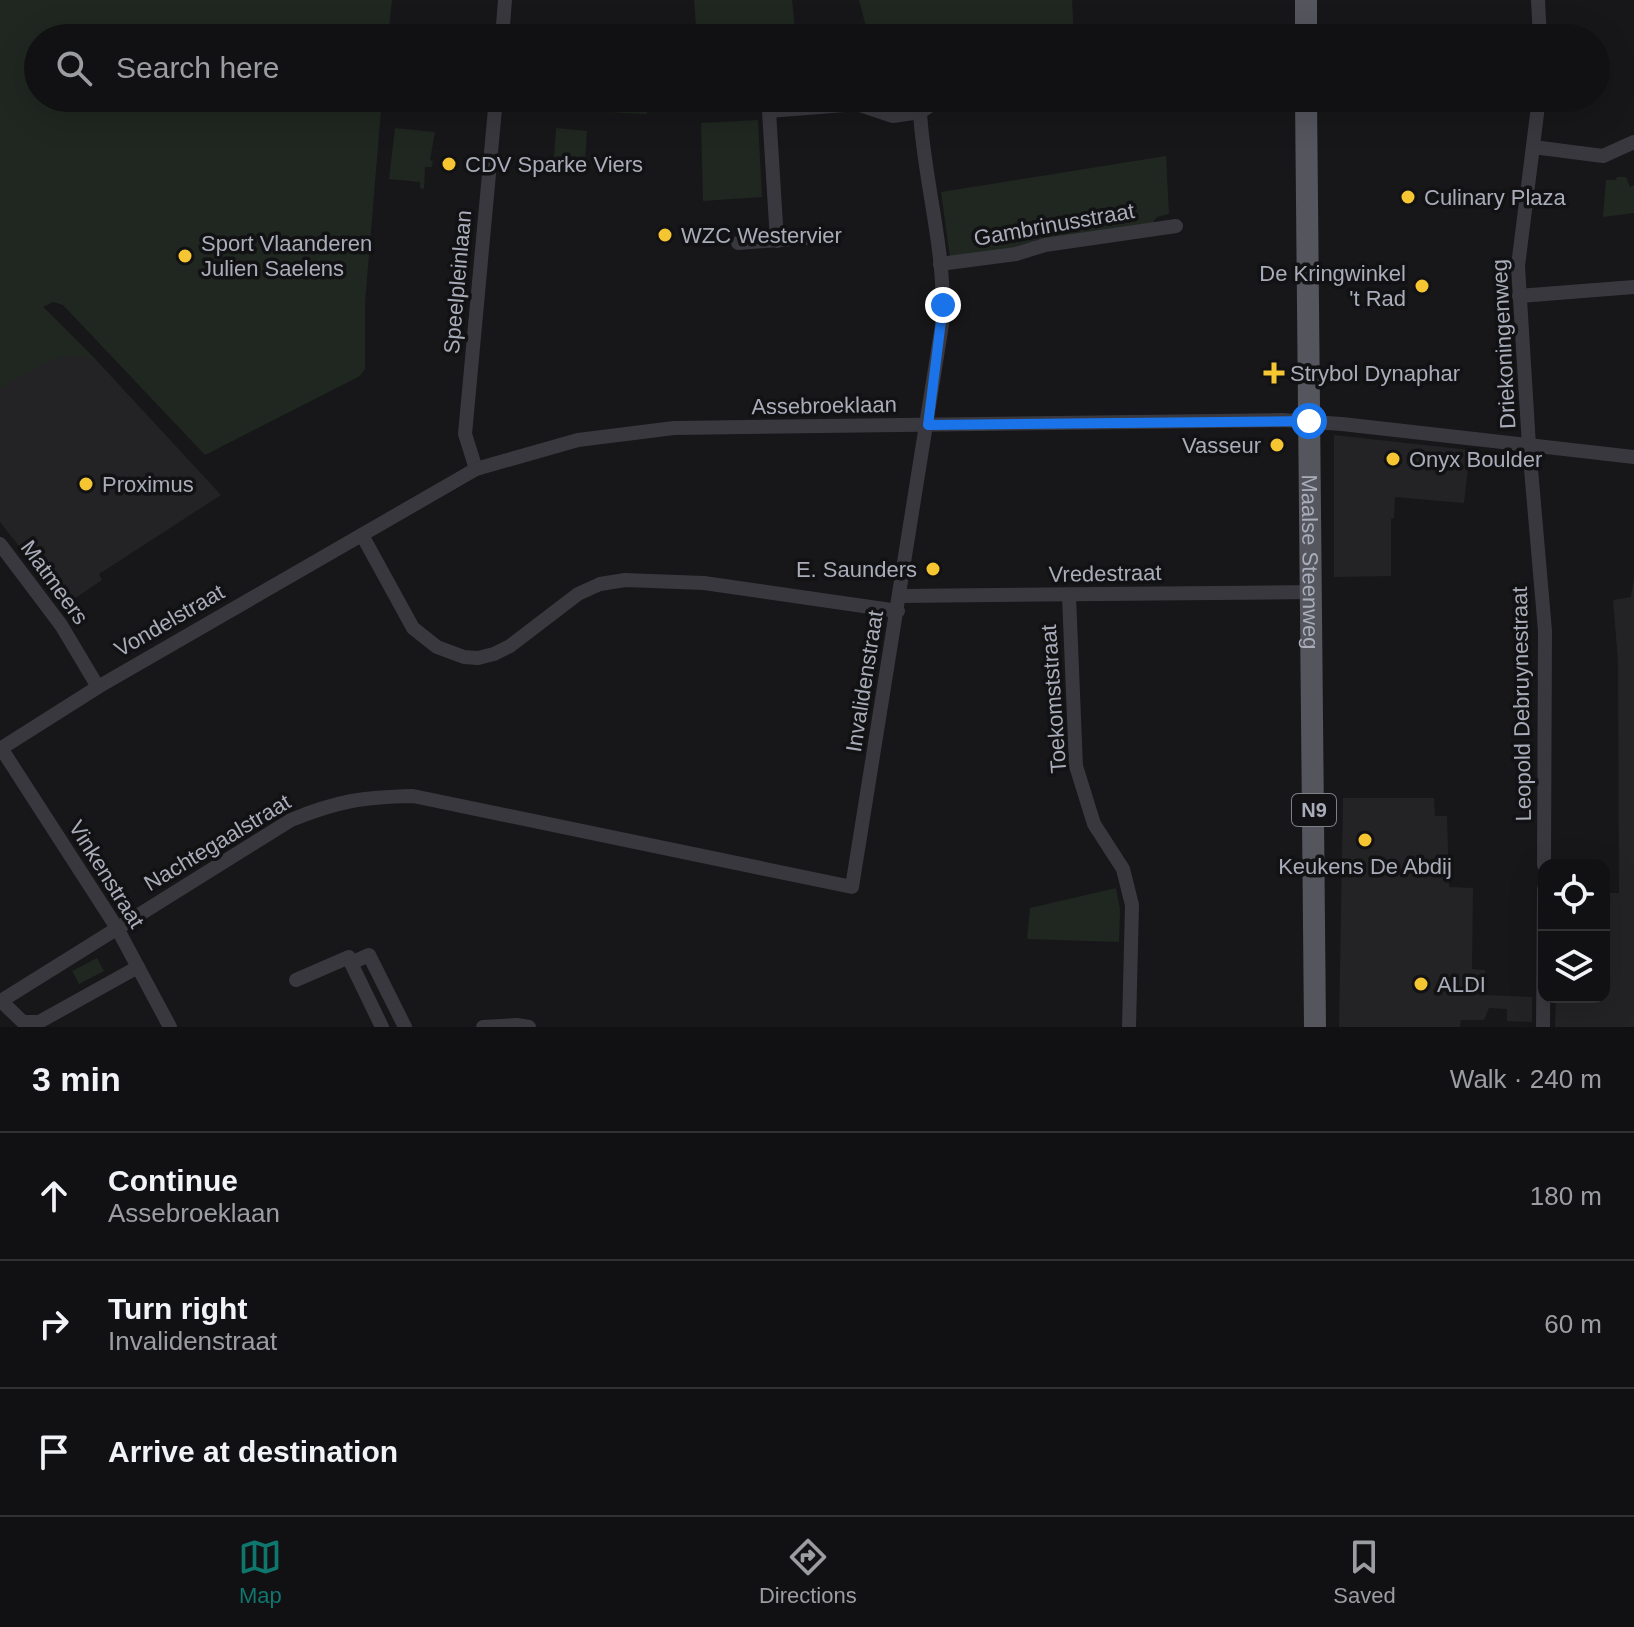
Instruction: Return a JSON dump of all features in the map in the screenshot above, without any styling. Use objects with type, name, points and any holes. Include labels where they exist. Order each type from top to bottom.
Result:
[{"type":"main road","points":[[1306,0],[1306,24]]},
{"type":"main road","name":"Maalse Steenweg","points":[[1306,112],[1315,1027]]},
{"type":"street","points":[[503,24],[505,0]]},
{"type":"street","points":[[1538,0],[1539,24]]},
{"type":"street","name":"Speelpleinlaan","points":[[476,469],[465,434],[495,112]]},
{"type":"street","points":[[769,112],[777,241]]},
{"type":"street","points":[[881,112],[893,116],[920,112]]},
{"type":"street","name":"Invalidenstraat","points":[[486,810],[852,887],[928,425],[943,315],[940,264],[920,112]]},
{"type":"street","name":"Driekoningenweg","points":[[1529,446],[1518,266],[1537,112]]},
{"type":"street","points":[[1533,147],[1603,156],[1634,142]]},
{"type":"street","name":"Gambrinusstraat","points":[[940,264],[1176,226]]},
{"type":"street","points":[[738,243],[820,237]]},
{"type":"street","points":[[1519,296],[1634,287]]},
{"type":"street","name":"Assebroeklaan","points":[[362,535],[476,469],[578,440],[651,429],[1309,421],[1634,457]]},
{"type":"street","name":"Leopold Debruynestraat","points":[[1529,446],[1545,631],[1544,859]]},
{"type":"street","name":"Vredestraat","points":[[362,535],[413,628],[437,647],[464,657],[494,654],[510,646],[578,594],[600,584],[625,580],[704,583],[899,603],[1069,596],[1311,592]]},
{"type":"street","name":"Vondelstraat","points":[[0,748],[98,687],[362,535]]},
{"type":"street","name":"Matmeers","points":[[0,544],[61,625],[98,687]]},
{"type":"street","name":"Toekomststraat","points":[[1069,596],[1076,766],[1094,824],[1123,869],[1132,905],[1129,1027]]},
{"type":"street","name":"Vinkenstraat","points":[[0,748],[117,928],[170,1027]]},
{"type":"street","name":"Nachtegaalstraat","points":[[138,967],[39,1022],[23,1022],[1,1001],[263,836],[329,804],[370,797],[413,796],[486,810]]},
{"type":"street","points":[[1543,1027],[1544,931]]},
{"type":"street","points":[[351,963],[369,955],[405,1027]]},
{"type":"street","points":[[296,980],[349,957],[382,1027]]},
{"type":"street","points":[[483,1027],[529,1027]]},
{"type":"shaded area","name":"Sport Vlaanderen Julien Saelens","points":[[0,0],[392,0],[389,24],[24,24],[24,112],[381,112],[365,303],[365,369],[360,376],[205,455],[63,305],[53,302],[43,307],[97,361],[85,357],[60,358],[0,388]]},
{"type":"shaded area","points":[[694,0],[792,0],[794,24],[696,24]]},
{"type":"shaded area","points":[[859,0],[1072,0],[1073,24],[865,24]]},
{"type":"shaded area","points":[[758,120],[762,197],[703,201],[701,123]]},
{"type":"shaded area","points":[[395,128],[435,132],[430,160],[433,161],[432,167],[425,167],[424,189],[420,188],[420,182],[389,179]]},
{"type":"shaded area","points":[[556,128],[587,131],[585,162],[554,159]]},
{"type":"shaded area","points":[[1166,156],[1169,214],[1157,217],[1152,224],[1036,240],[1023,247],[950,257],[941,192]]},
{"type":"shaded area","points":[[1617,177],[1626,177],[1630,187],[1634,185],[1634,213],[1603,217],[1606,180],[1616,180]]},
{"type":"shaded area","points":[[43,307],[221,495],[99,574],[102,580],[65,605],[0,522],[0,327]]},
{"type":"shaded area","points":[[1334,435],[1470,450],[1464,503],[1395,497],[1394,518],[1391,519],[1391,576],[1334,577]]},
{"type":"shaded area","points":[[1634,577],[1634,1027],[1555,1027],[1556,1003],[1610,1003],[1610,893],[1619,893],[1618,661],[1613,600],[1631,597]]},
{"type":"shaded area","points":[[1343,798],[1434,798],[1435,816],[1447,816],[1449,887],[1473,888],[1472,969],[1485,970],[1485,995],[1532,997],[1532,1022],[1507,1021],[1507,1009],[1489,1008],[1484,1020],[1461,1020],[1460,1027],[1339,1027]]},
{"type":"shaded area","points":[[1116,888],[1120,909],[1119,942],[1027,939],[1030,908]]},
{"type":"shaded area","points":[[97,958],[104,971],[79,984],[72,971]]},
{"type":"place","name":"CDV Sparke Viers","points":[[449,164]]},
{"type":"place","name":"Culinary Plaza","points":[[1408,197]]},
{"type":"place","name":"WZC Westervier","points":[[665,235]]},
{"type":"place","name":"Sport Vlaanderen Julien Saelens","points":[[185,256]]},
{"type":"place","name":"De Kringwinkel 't Rad","points":[[1422,286]]},
{"type":"place","name":"Strybol Dynaphar","points":[[1274,373]]},
{"type":"place","name":"Vasseur","points":[[1277,445]]},
{"type":"place","name":"Onyx Boulder","points":[[1393,459]]},
{"type":"place","name":"Proximus","points":[[86,484]]},
{"type":"place","name":"E. Saunders","points":[[933,569]]},
{"type":"place","name":"Keukens De Abdij","points":[[1365,840]]},
{"type":"place","name":"ALDI","points":[[1421,984]]},
{"type":"route","points":[[943,305],[928,425],[1309,421]]}]
